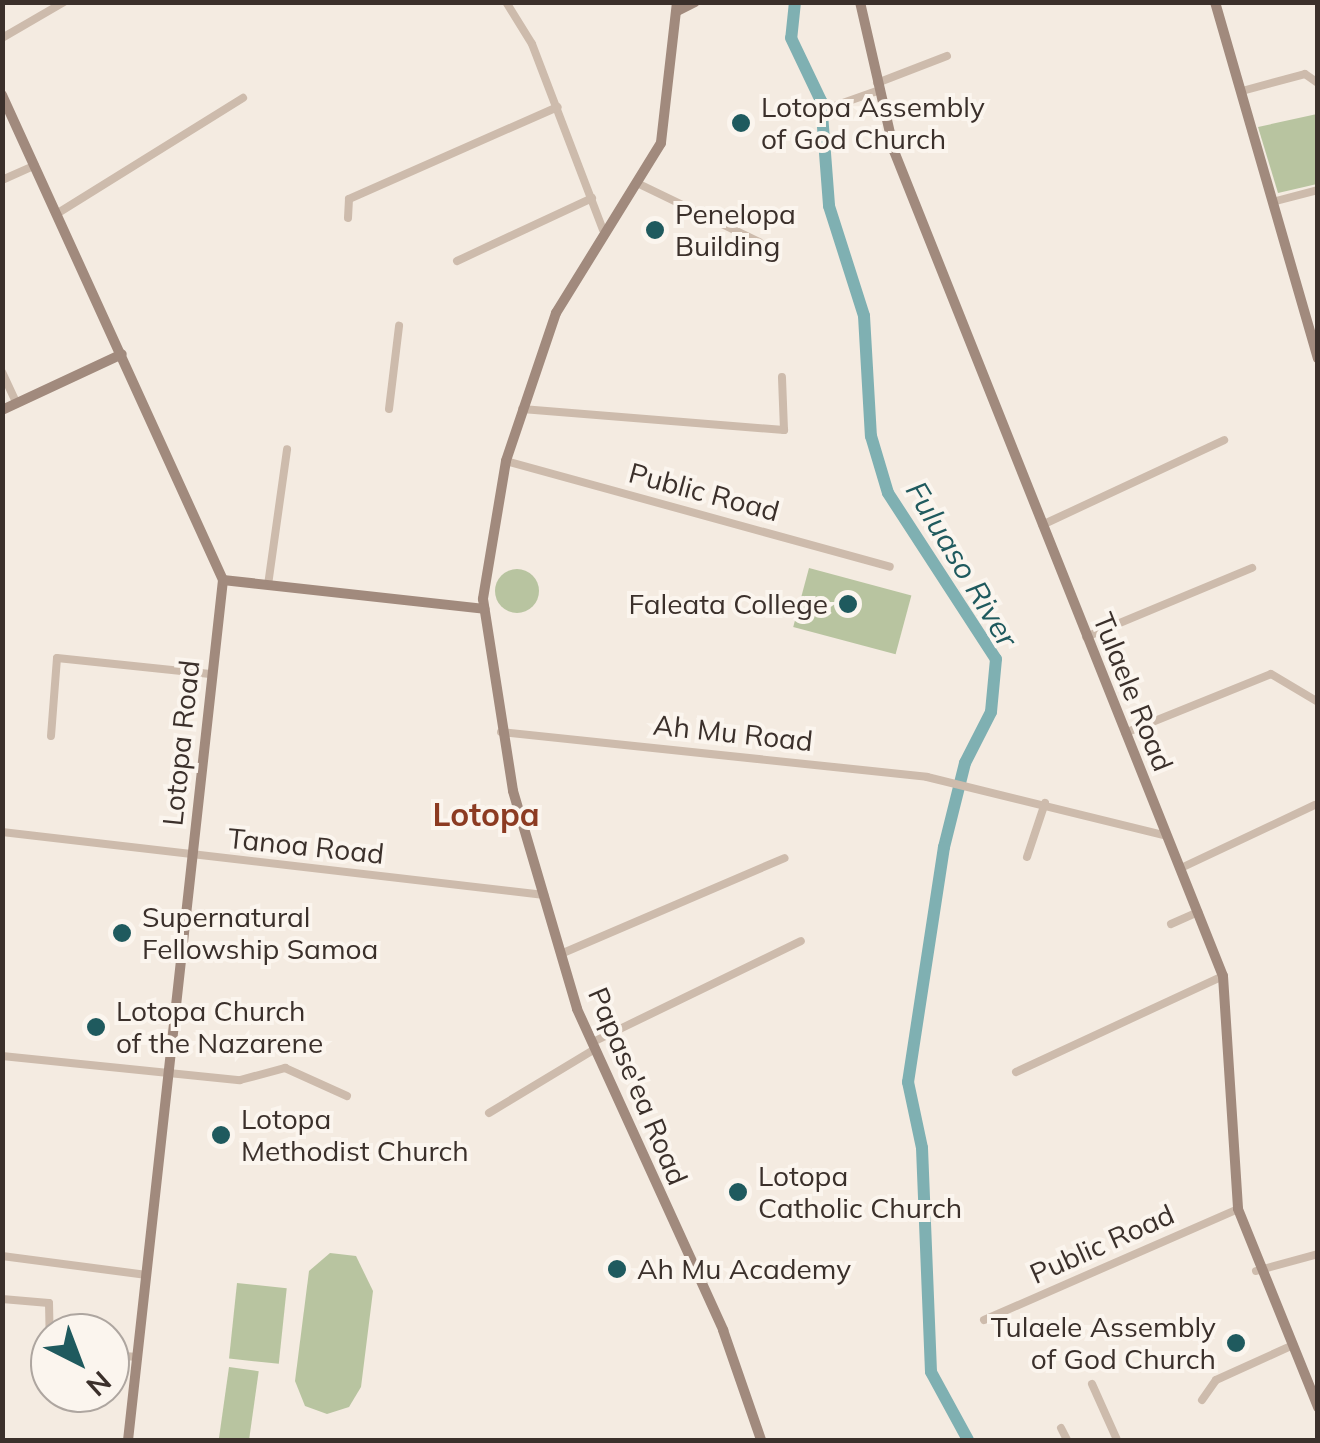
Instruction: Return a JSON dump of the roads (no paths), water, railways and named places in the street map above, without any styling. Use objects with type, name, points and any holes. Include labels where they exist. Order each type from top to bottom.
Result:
[{"type":"street","points":[[2,38],[64,2]]},
{"type":"street","points":[[506,2],[558,107],[604,230]]},
{"type":"street","points":[[677,7],[695,2]]},
{"type":"street","name":"Tulaele Road","points":[[860,2],[876,87],[1041,525],[1170,838],[1222,976],[1238,1209],[1256,1271],[1318,1407]]},
{"type":"street","points":[[1215,2],[1276,201],[1318,358]]},
{"type":"street","name":"Papase'ea Road","points":[[677,7],[666,125],[637,183],[564,296],[521,409],[506,461],[484,610],[502,732],[563,953],[594,1046],[723,1330],[760,1440]]},
{"type":"street","points":[[837,105],[947,56]]},
{"type":"street","points":[[1242,91],[1305,74],[1318,83]]},
{"type":"street","points":[[2,96],[223,580],[484,610]]},
{"type":"street","points":[[58,213],[243,98]]},
{"type":"street","points":[[348,218],[350,199],[558,107]]},
{"type":"street","points":[[2,180],[35,165]]},
{"type":"street","points":[[637,183],[759,242]]},
{"type":"street","points":[[1276,201],[1318,190]]},
{"type":"street","points":[[457,260],[592,198]]},
{"type":"street","points":[[389,409],[399,326]]},
{"type":"street","points":[[2,410],[122,354]]},
{"type":"street","points":[[2,372],[17,404]]},
{"type":"street","name":"Public Road","points":[[521,409],[784,430],[782,377]]},
{"type":"street","points":[[1041,525],[1224,440]]},
{"type":"street","points":[[268,585],[288,448]]},
{"type":"street","name":"Public Road","points":[[506,461],[890,567]]},
{"type":"street","points":[[1086,637],[1252,568]]},
{"type":"street","name":"Lotopa Road","points":[[128,1440],[223,580]]},
{"type":"street","points":[[51,736],[57,658],[210,674]]},
{"type":"street","points":[[1125,733],[1271,674],[1318,702]]},
{"type":"street","name":"Ah Mu Road","points":[[502,732],[959,782],[1045,803]]},
{"type":"street","points":[[1028,857],[1045,803],[1170,838]]},
{"type":"street","points":[[1181,868],[1315,806]]},
{"type":"street","name":"Tanoa Road","points":[[2,832],[545,895]]},
{"type":"street","points":[[563,953],[785,858]]},
{"type":"street","points":[[1172,924],[1198,912]]},
{"type":"street","points":[[489,1112],[594,1046],[801,941]]},
{"type":"street","points":[[1016,1072],[1222,976]]},
{"type":"street","points":[[2,1056],[240,1080],[285,1068],[347,1096]]},
{"type":"street","name":"Public Road","points":[[984,1320],[1238,1209]]},
{"type":"street","points":[[1256,1271],[1318,1254]]},
{"type":"street","points":[[2,1256],[148,1275]]},
{"type":"street","points":[[2,1299],[49,1304],[49,1313]]},
{"type":"street","points":[[1202,1400],[1216,1380],[1292,1345]]},
{"type":"street","points":[[130,1356],[138,1357]]},
{"type":"street","points":[[1092,1384],[1117,1440]]},
{"type":"street","points":[[1061,1428],[1067,1440]]},
{"type":"waterway","name":"Fuluaso River","points":[[795,2],[791,38],[821,101],[829,206],[864,316],[871,436],[888,493],[996,659],[991,712],[965,763],[944,847],[908,1082],[922,1148],[931,1372],[968,1440]]},
{"type":"place","name":"Lotopa Assembly of God Church","points":[[741,123]]},
{"type":"place","name":"Penelopa Building","points":[[655,230]]},
{"type":"place","name":"Faleata College","points":[[848,604]]},
{"type":"place","name":"Supernatural Fellowship Samoa","points":[[122,933]]},
{"type":"place","name":"Lotopa Church of the Nazarene","points":[[96,1027]]},
{"type":"place","name":"Lotopa Methodist Church","points":[[221,1135]]},
{"type":"place","name":"Lotopa Catholic Church","points":[[738,1192]]},
{"type":"place","name":"Ah Mu Academy","points":[[617,1269]]},
{"type":"place","name":"Tulaele Assembly of God Church","points":[[1236,1343]]},
{"type":"district","name":"Lotopa","points":[[486,814]]}]
